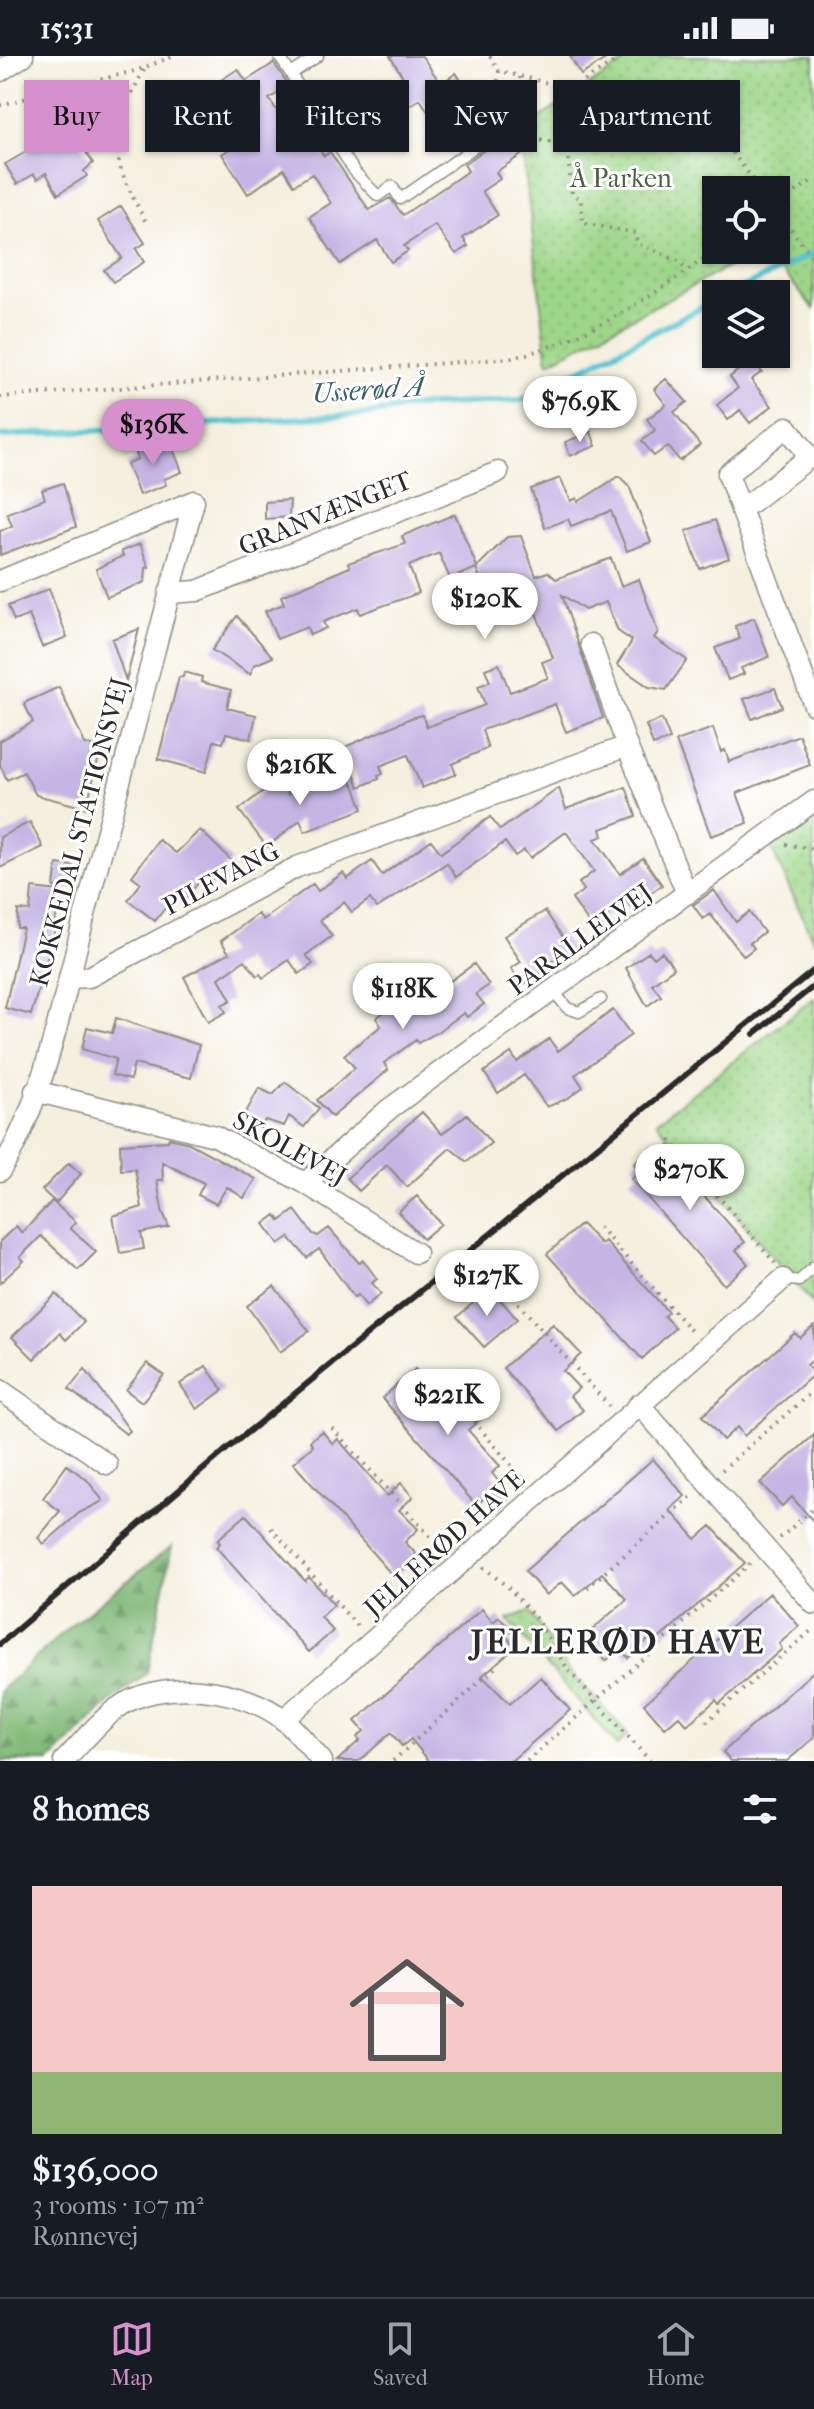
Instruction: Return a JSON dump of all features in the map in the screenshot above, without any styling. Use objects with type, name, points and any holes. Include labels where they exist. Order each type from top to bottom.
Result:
[{"type":"street","points":[[0,71],[23,56]]},
{"type":"street","name":"GRANVÆNGET","points":[[169,593],[197,591],[498,472]]},
{"type":"street","name":"KOKKEDAL STATIONSVEJ","points":[[0,581],[194,501],[69,978],[35,1091],[14,1149],[0,1171]]},
{"type":"street","points":[[741,510],[814,705]]},
{"type":"street","points":[[591,644],[627,746],[687,894]]},
{"type":"street","name":"PILEVANG","points":[[69,978],[89,977],[297,867],[627,746]]},
{"type":"street","name":"PARALLELVEJ","points":[[305,1183],[389,1109],[814,801]]},
{"type":"street","name":"SKOLEVEJ","points":[[35,1091],[215,1136],[305,1183],[416,1253]]},
{"type":"street","name":"JELLERØD HAVE","points":[[283,1720],[783,1279]]},
{"type":"street","points":[[0,1390],[107,1464]]},
{"type":"street","points":[[639,1404],[814,1604]]},
{"type":"street","points":[[64,1761],[118,1707],[159,1691],[200,1688],[241,1699],[283,1720],[322,1761]]},
{"type":"lane","points":[[279,56],[355,172],[378,196],[392,186],[400,199],[467,152]]},
{"type":"lane","points":[[291,74],[318,56]]},
{"type":"lane","points":[[553,990],[567,1008],[579,1012],[601,999]]},
{"type":"lane","points":[[783,1279],[799,1281],[814,1267]]},
{"type":"path","points":[[0,105],[145,68],[174,56]]},
{"type":"path","points":[[490,56],[499,71],[498,80]]},
{"type":"path","points":[[587,80],[623,56]]},
{"type":"path","points":[[145,68],[120,122],[116,145],[119,171],[147,224]]},
{"type":"path","points":[[499,71],[553,86]]},
{"type":"path","points":[[520,77],[531,138],[567,146],[572,194],[581,199],[583,223],[635,233],[637,243],[678,261],[687,271]]},
{"type":"path","points":[[129,91],[134,89]]},
{"type":"path","points":[[732,152],[750,176]]},
{"type":"path","points":[[790,197],[814,179]]},
{"type":"path","points":[[790,227],[814,259]]},
{"type":"path","points":[[0,397],[512,358],[557,347],[614,318],[702,260]]},
{"type":"path","points":[[670,1140],[779,1268],[783,1279]]},
{"type":"path","points":[[599,1227],[704,1346]]},
{"type":"path","points":[[518,1303],[621,1420]]},
{"type":"path","points":[[432,1373],[537,1495]]},
{"type":"path","points":[[332,1428],[463,1561],[510,1589],[536,1619],[569,1671],[650,1761]]},
{"type":"path","points":[[527,1761],[814,1508]]},
{"type":"path","points":[[271,1528],[371,1642]]},
{"type":"path","points":[[706,1722],[814,1628]]},
{"type":"path","points":[[393,1761],[495,1668]]},
{"type":"green space","name":"Å Parken","points":[[634,56],[814,56],[814,309],[777,264],[790,264],[790,176],[702,176],[702,264],[734,264],[548,363],[523,152],[537,152],[537,120],[553,109],[553,152],[740,152],[740,80],[598,80]]},
{"type":"green space","points":[[814,811],[814,942],[770,845]]},
{"type":"green space","points":[[814,998],[814,1305],[656,1122]]},
{"type":"green space","points":[[172,1546],[147,1673],[108,1704],[50,1761],[0,1761],[0,1691],[70,1626]]},
{"type":"green space","points":[[529,1611],[569,1671],[628,1734],[617,1746],[508,1620]]},
{"type":"building","points":[[390,56],[422,56],[438,80],[425,80],[425,107],[420,99],[409,106],[409,80],[398,80],[403,77]]},
{"type":"building","points":[[570,56],[610,56],[581,75]]},
{"type":"building","points":[[274,63],[285,80],[276,80],[276,94],[269,99],[276,109],[276,152],[321,152],[324,156],[330,152],[369,210],[390,198],[403,215],[468,171],[464,164],[481,152],[524,153],[496,172],[500,179],[482,191],[498,215],[463,238],[468,246],[456,254],[435,225],[404,246],[408,251],[391,262],[377,240],[340,264],[309,217],[331,203],[312,174],[294,185],[284,169],[248,194],[222,154],[260,152],[260,80],[248,80]]},
{"type":"building","points":[[238,69],[245,80],[221,80]]},
{"type":"building","points":[[456,73],[461,80],[446,80]]},
{"type":"building","points":[[26,152],[86,152],[93,163],[84,171],[87,176],[58,194],[46,173],[37,179],[34,174],[17,184],[5,164]]},
{"type":"building","points":[[121,206],[145,243],[136,249],[144,262],[113,282],[104,270],[122,258],[98,221]]},
{"type":"building","points":[[741,368],[759,368],[762,372],[751,380],[772,406],[750,423],[740,410],[728,420],[717,405],[738,388],[730,377]]},
{"type":"building","points":[[666,379],[687,402],[674,412],[700,445],[680,461],[668,446],[654,456],[642,441],[655,430],[647,419],[666,405],[654,389]]},
{"type":"building","points":[[591,432],[596,446],[570,456],[565,442]]},
{"type":"building","points":[[147,440],[152,454],[172,446],[182,472],[164,479],[166,485],[139,495],[127,464],[138,459],[133,445]]},
{"type":"building","points":[[619,476],[629,486],[651,542],[627,551],[611,511],[571,526],[568,519],[545,528],[531,489],[560,478],[571,501],[577,498],[578,502]]},
{"type":"building","points":[[63,483],[76,527],[0,555],[0,531],[12,526],[7,513],[45,499],[42,490]]},
{"type":"building","points":[[290,500],[289,517],[265,519],[265,502]]},
{"type":"building","points":[[455,514],[477,567],[507,537],[521,536],[536,576],[548,572],[556,579],[611,558],[621,586],[639,579],[658,632],[654,638],[687,660],[666,690],[649,687],[617,665],[632,641],[618,631],[606,602],[585,610],[562,595],[603,718],[566,732],[555,704],[482,730],[488,748],[452,764],[456,774],[422,788],[408,755],[380,766],[383,774],[378,776],[379,779],[359,787],[345,747],[411,718],[422,715],[427,727],[485,705],[478,686],[490,682],[485,669],[499,664],[510,692],[548,678],[542,662],[553,658],[533,605],[506,616],[502,605],[493,608],[476,568],[450,579],[439,553],[409,566],[419,593],[360,614],[358,608],[323,622],[326,628],[310,635],[307,627],[277,639],[265,611],[284,604],[281,596],[350,567],[348,563],[405,544],[402,536]]},
{"type":"building","points":[[715,520],[729,558],[700,569],[686,531]]},
{"type":"building","points":[[140,544],[149,567],[146,568],[145,582],[107,597],[96,569],[123,556],[121,551]]},
{"type":"building","points":[[49,589],[67,637],[42,647],[29,615],[14,621],[8,606]]},
{"type":"building","points":[[237,616],[273,657],[254,665],[250,674],[212,650]]},
{"type":"building","points":[[754,618],[769,657],[741,668],[744,674],[728,680],[715,648],[740,639],[735,626]]},
{"type":"building","points":[[139,629],[126,681],[112,639]]},
{"type":"building","points":[[184,672],[202,677],[201,682],[231,690],[227,708],[256,715],[251,739],[226,733],[223,743],[214,741],[206,772],[158,759],[179,677],[183,677]]},
{"type":"building","points":[[59,687],[85,744],[101,749],[86,808],[36,795],[24,772],[7,780],[0,765],[0,741],[33,722],[24,703]]},
{"type":"building","points":[[775,688],[782,707],[752,719],[744,699]]},
{"type":"building","points":[[662,719],[670,739],[653,745],[646,725]]},
{"type":"building","points":[[713,728],[721,752],[725,750],[729,762],[799,735],[810,765],[737,793],[748,823],[711,836],[676,741]]},
{"type":"building","points":[[341,774],[354,785],[363,809],[305,832],[300,820],[267,847],[239,810],[281,777],[288,794]]},
{"type":"building","points":[[626,787],[636,816],[601,829],[603,836],[595,839],[620,874],[643,858],[662,885],[631,907],[626,900],[591,926],[572,899],[584,890],[579,883],[594,871],[566,832],[530,858],[524,850],[515,856],[505,842],[456,877],[447,863],[377,908],[370,899],[352,912],[344,902],[320,920],[332,936],[306,955],[313,964],[299,974],[289,960],[263,978],[260,974],[257,976],[245,960],[219,978],[231,1000],[222,1005],[226,1012],[208,1022],[184,977],[229,953],[221,941],[258,914],[263,920],[313,884],[318,891],[343,873],[347,879],[372,861],[382,875],[431,840],[441,853],[490,817],[500,830],[559,788],[566,809]]},
{"type":"building","points":[[30,822],[43,847],[0,868],[0,837]]},
{"type":"building","points":[[200,830],[232,861],[211,880],[205,874],[185,900],[176,894],[155,921],[128,900],[141,883],[132,876],[159,840],[176,853]]},
{"type":"building","points":[[57,864],[73,866],[71,888],[54,887]]},
{"type":"building","points":[[32,888],[59,891],[54,934],[31,1015],[5,1008],[23,928],[17,928],[18,910],[30,911]]},
{"type":"building","points":[[714,890],[736,922],[749,912],[764,932],[750,943],[754,948],[744,956],[710,914],[703,919],[693,905]]},
{"type":"building","points":[[545,911],[573,952],[544,964],[547,969],[522,985],[511,968],[521,962],[504,936]]},
{"type":"building","points":[[649,952],[654,958],[662,952],[674,968],[652,984],[661,996],[647,1006],[626,968]]},
{"type":"building","points":[[474,964],[489,985],[476,994],[484,1004],[467,1017],[464,1013],[418,1043],[416,1040],[384,1063],[388,1070],[332,1117],[317,1100],[355,1068],[344,1055],[381,1026],[376,1018],[389,1008],[372,983],[386,974],[411,1009]]},
{"type":"building","points":[[613,1010],[631,1035],[575,1075],[583,1087],[568,1098],[547,1107],[524,1075],[498,1093],[484,1072],[511,1053],[517,1062],[549,1039],[558,1051]]},
{"type":"building","points":[[116,1018],[199,1045],[191,1078],[134,1064],[130,1080],[112,1075],[116,1059],[82,1049],[87,1027],[112,1033]]},
{"type":"building","points":[[285,1082],[319,1108],[304,1127],[289,1116],[284,1126],[265,1120],[261,1128],[243,1118],[259,1088],[273,1095]]},
{"type":"building","points":[[422,1112],[442,1134],[467,1114],[491,1143],[467,1162],[450,1148],[407,1187],[387,1165],[359,1191],[347,1178]]},
{"type":"building","points":[[169,1138],[189,1143],[256,1179],[244,1198],[227,1187],[216,1204],[198,1195],[204,1183],[162,1162],[163,1180],[157,1180],[162,1210],[169,1227],[141,1233],[144,1249],[120,1253],[113,1216],[142,1207],[135,1169],[121,1170],[120,1144],[168,1141]]},
{"type":"building","points":[[669,1146],[693,1175],[689,1179],[745,1242],[736,1250],[748,1264],[724,1285],[631,1179],[640,1172],[634,1164],[652,1148],[658,1155]]},
{"type":"building","points":[[69,1163],[81,1174],[56,1203],[42,1190]]},
{"type":"building","points":[[417,1196],[441,1224],[423,1239],[398,1212]]},
{"type":"building","points":[[52,1201],[76,1222],[70,1228],[96,1252],[78,1270],[41,1236],[20,1257],[24,1261],[0,1283],[0,1241],[16,1226],[22,1233]]},
{"type":"building","points":[[295,1210],[313,1234],[318,1236],[329,1228],[359,1263],[363,1260],[377,1279],[372,1283],[381,1294],[366,1306],[358,1295],[354,1297],[319,1249],[307,1258],[289,1237],[279,1244],[264,1224],[276,1215],[280,1221]]},
{"type":"building","points":[[581,1224],[601,1244],[605,1241],[668,1312],[664,1316],[675,1328],[642,1359],[547,1254]]},
{"type":"building","points":[[274,1286],[309,1331],[280,1352],[247,1306]]},
{"type":"building","points":[[490,1288],[517,1319],[484,1347],[457,1317]]},
{"type":"building","points":[[56,1294],[84,1322],[66,1340],[60,1333],[34,1359],[12,1337]]},
{"type":"building","points":[[553,1324],[581,1354],[563,1371],[579,1388],[570,1396],[583,1410],[559,1431],[503,1368]]},
{"type":"building","points":[[814,1326],[814,1359],[807,1365],[814,1374],[744,1436],[737,1427],[723,1440],[702,1416],[795,1333],[800,1338]]},
{"type":"building","points":[[147,1363],[164,1375],[142,1402],[126,1390]]},
{"type":"building","points":[[206,1366],[223,1390],[197,1409],[180,1384]]},
{"type":"building","points":[[85,1369],[130,1431],[126,1434],[69,1389]]},
{"type":"building","points":[[415,1369],[452,1412],[469,1398],[484,1416],[468,1430],[500,1466],[492,1473],[510,1497],[500,1508],[487,1496],[476,1505],[382,1398]]},
{"type":"building","points":[[322,1431],[333,1444],[338,1439],[387,1496],[401,1483],[413,1497],[399,1510],[418,1529],[405,1542],[418,1556],[394,1577],[293,1463],[313,1446],[310,1441]]},
{"type":"building","points":[[814,1435],[814,1522],[792,1497],[782,1506],[760,1483]]},
{"type":"building","points":[[653,1459],[685,1496],[670,1510],[696,1539],[711,1526],[745,1563],[653,1644],[649,1639],[628,1658],[620,1648],[606,1661],[584,1637],[627,1599],[602,1573],[575,1596],[562,1582],[546,1595],[525,1571]]},
{"type":"building","points":[[67,1465],[87,1480],[103,1501],[79,1513],[44,1544],[38,1538],[60,1511],[43,1498]]},
{"type":"building","points":[[246,1515],[305,1581],[309,1577],[334,1605],[321,1617],[333,1631],[309,1652],[216,1547],[220,1543],[217,1540]]},
{"type":"building","points":[[770,1593],[799,1626],[779,1644],[782,1649],[719,1704],[716,1700],[687,1725],[679,1716],[665,1728],[644,1704]]},
{"type":"building","points":[[482,1609],[493,1622],[499,1617],[512,1631],[506,1636],[515,1647],[482,1676],[510,1704],[541,1677],[570,1710],[511,1761],[429,1761],[411,1739],[402,1746],[391,1733],[359,1761],[337,1761],[360,1740],[357,1737],[364,1731],[355,1721]]},
{"type":"building","points":[[814,1671],[814,1738],[787,1761],[731,1761],[723,1752]]},
{"type":"waterway","name":"Usserød Å","points":[[758,280],[814,253]]},
{"type":"waterway","name":"Usserød Å","points":[[0,436],[370,414],[414,406],[522,400],[702,307]]},
{"type":"railway","points":[[0,1644],[227,1449],[814,970]]},
{"type":"railway","points":[[754,1034],[814,986]]},
{"type":"district","name":"JELLERØD HAVE","points":[[618,1641]]}]
